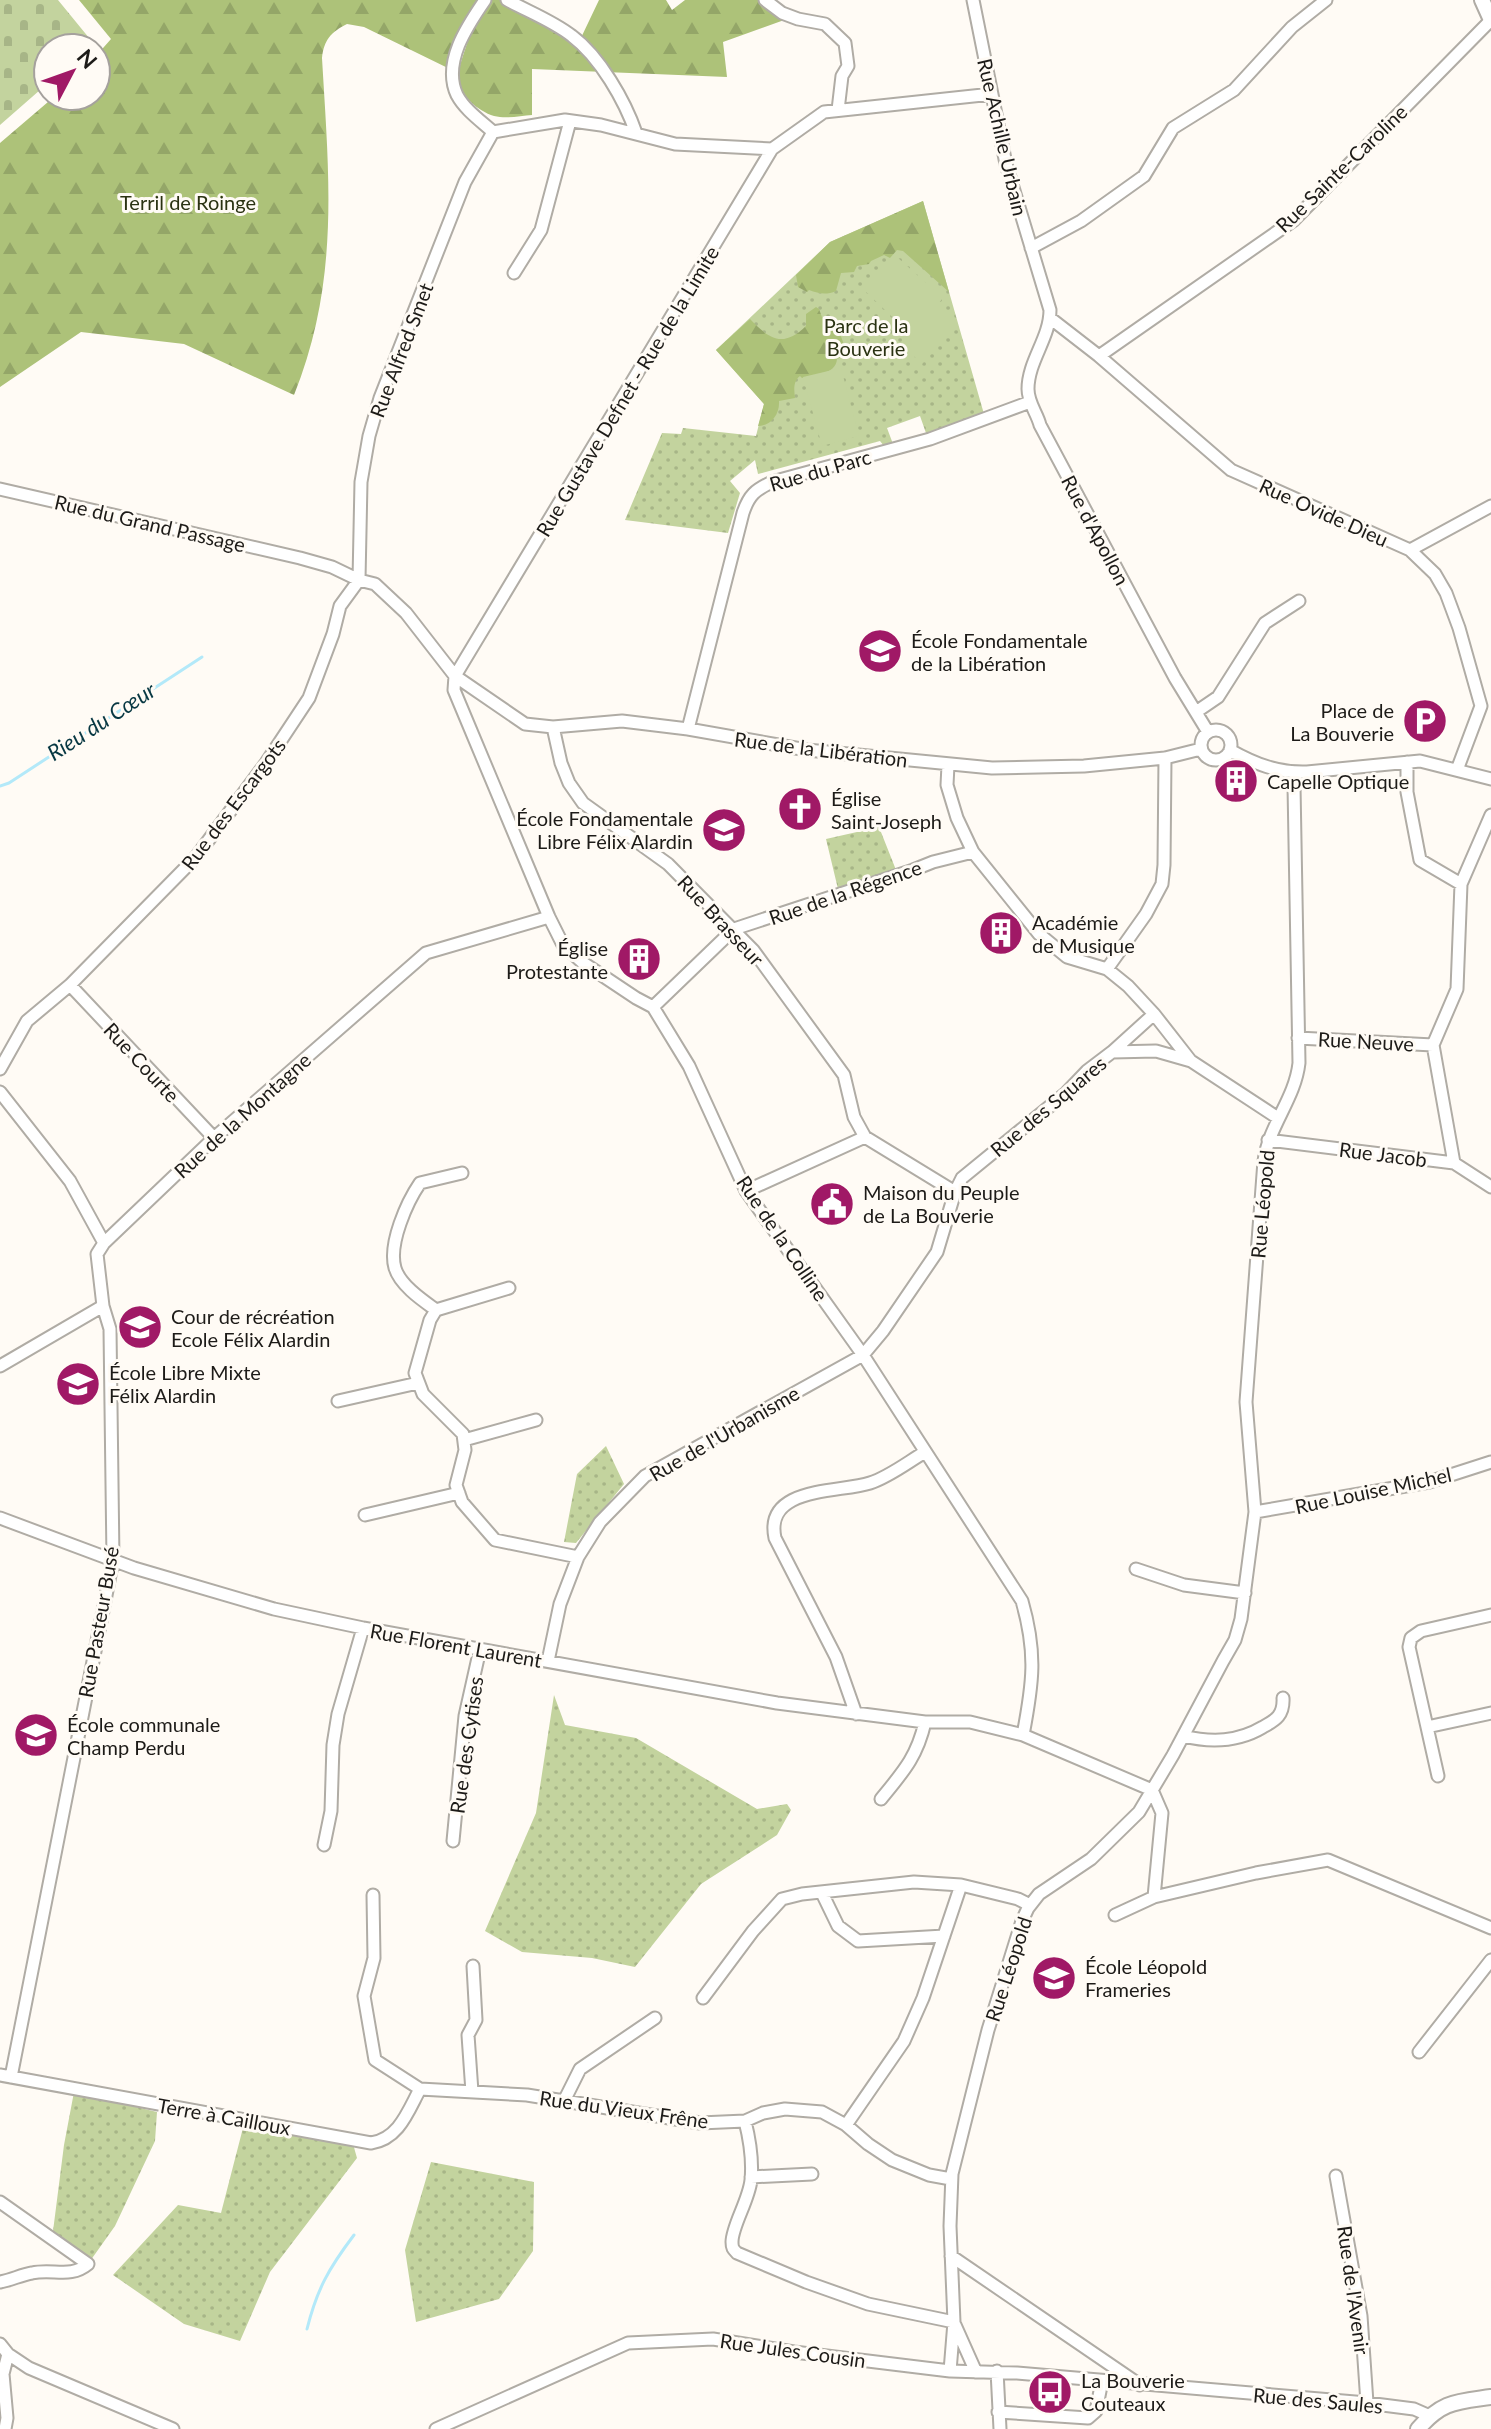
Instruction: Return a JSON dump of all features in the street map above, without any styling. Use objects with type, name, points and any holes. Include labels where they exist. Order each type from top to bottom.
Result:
[{"type":"main road","points":[[1482,0],[1491,20]]},
{"type":"main road","points":[[1418,2429],[1430,2416],[1450,2403],[1491,2397]]},
{"type":"street","points":[[485,0],[460,44],[451,74],[458,96],[467,109],[493,132],[570,121],[636,133],[675,144],[772,149]]},
{"type":"street","points":[[507,0],[572,36],[589,50],[627,108],[636,133]]},
{"type":"street","points":[[765,0],[782,13],[825,24],[845,43],[848,66],[842,76],[838,110]]},
{"type":"street","name":"Rue Achille Urbain","points":[[973,0],[1006,164],[1049,303],[1050,318]]},
{"type":"street","points":[[1031,248],[1081,221],[1144,176],[1173,128],[1234,90],[1292,27],[1326,0]]},
{"type":"street","name":"Rue Sainte-Caroline","points":[[1099,356],[1294,220],[1491,20]]},
{"type":"street","name":"Rue Gustave Defnet - Rue de la Limite","points":[[455,676],[772,149],[824,112],[992,94]]},
{"type":"street","points":[[514,273],[541,230],[570,121]]},
{"type":"street","name":"Rue Alfred Smet","points":[[359,580],[361,482],[380,398],[465,182],[493,132]]},
{"type":"street","points":[[1030,402],[1030,378],[1050,318]]},
{"type":"street","name":"Rue Ovide Dieu","points":[[1050,318],[1099,356],[1231,470],[1410,550],[1425,562],[1446,593],[1481,706],[1457,770]]},
{"type":"street","name":"Rue du Parc","points":[[688,729],[749,497],[755,490],[772,482],[973,425],[1030,402]]},
{"type":"street","name":"Rue d'Apollon","points":[[1030,402],[1128,591],[1208,732]]},
{"type":"street","name":"Rue du Grand Passage","points":[[0,489],[300,558],[332,567],[359,580]]},
{"type":"street","points":[[1410,550],[1491,506]]},
{"type":"street","points":[[359,580],[375,584],[406,613],[455,676]]},
{"type":"street","name":"Rue des Escargots","points":[[0,1069],[27,1021],[70,985],[196,857],[266,763],[309,698],[340,606],[359,580]]},
{"type":"street","points":[[1196,712],[1218,697],[1265,623],[1299,601]]},
{"type":"street","name":"Rue de la Libération","points":[[455,676],[525,724],[553,727],[622,721],[688,729],[774,746],[948,765],[1035,769],[1165,758],[1201,749]]},
{"type":"street","name":"Rue de la Colline","points":[[455,676],[454,690],[563,945],[582,962],[653,1007],[689,1066],[746,1191],[863,1355],[1022,1601],[1033,1656],[1032,1689],[1023,1735]]},
{"type":"street","name":"Rue Brasseur","points":[[553,727],[561,763],[569,783],[583,803],[668,864],[753,950],[844,1075],[854,1117],[865,1137]]},
{"type":"street","points":[[1217,730],[1227,735],[1230,750],[1224,758],[1214,760],[1201,749],[1202,738],[1208,732],[1217,730]]},
{"type":"street","points":[[1230,750],[1262,766],[1297,772],[1426,762],[1491,779]]},
{"type":"street","points":[[1107,969],[1146,914],[1162,884],[1165,758]]},
{"type":"street","points":[[1407,762],[1407,792],[1420,860],[1461,884]]},
{"type":"street","points":[[948,765],[947,785],[957,818],[973,852],[1039,934],[1067,957],[1107,969],[1128,986],[1191,1061]]},
{"type":"street","name":"Rue Léopold","points":[[950,2371],[954,2322],[951,2179],[955,2153],[1021,1923],[1039,1894],[1088,1861],[1139,1812],[1235,1640],[1241,1619],[1255,1512],[1247,1389],[1264,1161],[1268,1140],[1297,1078],[1294,798],[1297,772]]},
{"type":"street","points":[[1454,1163],[1433,1045],[1457,989],[1461,884],[1491,815]]},
{"type":"street","name":"Rue de la Régence","points":[[653,1007],[734,929],[933,862],[973,852]]},
{"type":"street","name":"Rue de la Montagne","points":[[104,1243],[214,1138],[426,953],[549,917]]},
{"type":"street","name":"Rue Courte","points":[[70,985],[214,1138]]},
{"type":"street","points":[[1112,1052],[1154,1014]]},
{"type":"street","name":"Rue Neuve","points":[[1298,1038],[1433,1045]]},
{"type":"street","name":"Rue des Squares","points":[[863,1355],[937,1252],[962,1178],[1112,1052],[1156,1051],[1191,1061],[1278,1118]]},
{"type":"street","points":[[0,1092],[70,1181],[104,1243],[97,1254],[103,1306],[0,1366]]},
{"type":"street","points":[[746,1191],[865,1137],[955,1192]]},
{"type":"street","name":"Rue Jacob","points":[[1268,1140],[1454,1163],[1491,1187]]},
{"type":"street","points":[[436,1310],[403,1281],[395,1268],[395,1242],[408,1200],[420,1183],[462,1173]]},
{"type":"street","points":[[509,1288],[436,1310],[430,1320],[415,1373],[423,1394],[463,1434],[465,1450],[456,1485],[462,1502],[495,1540],[578,1557]]},
{"type":"street","name":"Rue Pasteur Busé","points":[[6,2076],[113,1560],[110,1329],[103,1306]]},
{"type":"street","name":"Rue de l'Urbanisme","points":[[548,1661],[560,1604],[578,1557],[600,1522],[645,1476],[863,1355]]},
{"type":"street","points":[[338,1401],[418,1383]]},
{"type":"street","points":[[464,1440],[536,1420]]},
{"type":"street","points":[[856,1714],[836,1657],[775,1538],[773,1522],[776,1513],[799,1497],[871,1483],[925,1452]]},
{"type":"street","name":"Rue Louise Michel","points":[[1255,1512],[1429,1482],[1491,1462]]},
{"type":"street","points":[[365,1515],[459,1493]]},
{"type":"street","name":"Rue Florent Laurent","points":[[0,1518],[134,1568],[274,1609],[363,1628],[805,1707],[925,1722],[970,1722],[1023,1735],[1152,1790]]},
{"type":"street","points":[[1136,1569],[1184,1585],[1245,1593]]},
{"type":"street","points":[[1438,1776],[1409,1647],[1411,1638],[1421,1631],[1491,1615]]},
{"type":"street","points":[[324,1845],[331,1811],[333,1745],[338,1714],[363,1628]]},
{"type":"street","name":"Rue des Cytises","points":[[453,1841],[465,1716],[480,1649]]},
{"type":"street","points":[[1183,1736],[1220,1741],[1249,1736],[1279,1718],[1284,1707],[1283,1698]]},
{"type":"street","points":[[1427,1727],[1491,1713]]},
{"type":"street","points":[[881,1799],[915,1756],[925,1722]]},
{"type":"street","points":[[1152,1790],[1162,1813],[1154,1897]]},
{"type":"street","points":[[1115,1915],[1154,1897],[1328,1860],[1491,1928]]},
{"type":"street","points":[[703,1998],[753,1931],[782,1899],[802,1894],[914,1882],[961,1885],[1018,1899],[1030,1905]]},
{"type":"street","points":[[846,2125],[904,2041],[923,1998],[961,1885]]},
{"type":"street","points":[[822,1893],[838,1926],[858,1941],[944,1936]]},
{"type":"street","points":[[373,1895],[374,1958],[364,1996],[375,2060],[420,2089]]},
{"type":"street","points":[[1419,2052],[1491,1960]]},
{"type":"street","points":[[472,2092],[468,2035],[476,2020],[473,1966]]},
{"type":"street","points":[[564,2101],[580,2069],[655,2018]]},
{"type":"street","name":"Terre à Cailloux","points":[[6,2076],[371,2143],[383,2142],[395,2134],[420,2089]]},
{"type":"street","name":"Rue du Vieux Frêne","points":[[420,2089],[527,2095],[700,2123],[745,2121],[763,2113],[785,2109],[822,2112],[846,2125],[892,2160],[929,2175],[951,2179]]},
{"type":"street","points":[[745,2121],[751,2147],[751,2177],[749,2192],[732,2237],[732,2245],[740,2255],[868,2304],[954,2322]]},
{"type":"street","points":[[751,2177],[812,2174]]},
{"type":"street","name":"Rue de l'Avenir","points":[[1336,2176],[1361,2316],[1367,2403]]},
{"type":"street","points":[[0,2202],[88,2264],[70,2274],[43,2271],[0,2282]]},
{"type":"street","name":"Rue des Saules","points":[[951,2256],[1141,2385]]},
{"type":"street","name":"Rue Léopold","points":[[954,2322],[976,2372]]},
{"type":"street","name":"Rue Jules Cousin","points":[[436,2429],[628,2343],[713,2339],[794,2352],[976,2372]]},
{"type":"street","points":[[0,2344],[8,2354],[29,2368],[173,2429]]},
{"type":"street","points":[[5,2429],[3,2374],[8,2354]]},
{"type":"street","points":[[997,2371],[1000,2429]]},
{"type":"street","name":"Rue des Saules","points":[[976,2372],[997,2371],[1367,2403],[1414,2409],[1430,2416]]},
{"type":"street","points":[[998,2412],[1088,2418],[1096,2411],[1102,2381]]},
{"type":"green space","points":[[0,0],[58,0],[84,32],[32,32],[32,97],[0,125]]},
{"type":"green space","name":"Terril de Roinge","points":[[79,0],[508,0],[579,42],[599,0],[666,0],[672,10],[685,0],[758,0],[787,19],[723,42],[727,77],[532,69],[532,115],[508,117],[494,116],[476,106],[465,96],[459,83],[461,63],[479,10],[472,17],[456,72],[364,27],[347,24],[329,37],[322,58],[328,187],[325,269],[309,352],[294,395],[184,344],[81,332],[0,387],[0,143],[36,112],[112,112],[112,32],[105,32]]},
{"type":"green space","name":"Parc de la Bouverie","points":[[923,201],[984,414],[926,433],[920,416],[887,428],[893,444],[884,446],[880,441],[758,474],[755,460],[730,481],[740,493],[728,533],[625,520],[662,433],[681,434],[683,428],[756,436],[764,404],[716,350],[830,242]]},
{"type":"green space","points":[[923,201],[949,292],[903,251],[897,250],[890,258],[884,255],[869,264],[857,266],[854,272],[841,273],[836,291],[823,294],[798,287],[796,275],[830,242]]},
{"type":"green space","points":[[897,257],[943,298],[938,304],[958,324],[922,364],[901,344],[910,334],[865,291]]},
{"type":"green space","points":[[816,307],[826,328],[840,334],[843,355],[829,371],[800,376],[795,383],[795,398],[779,401],[774,418],[758,426],[764,404],[716,350],[750,319],[770,336],[777,339],[790,337],[806,326],[806,314]]},
{"type":"green space","points":[[841,368],[859,436],[822,446],[803,377]]},
{"type":"green space","points":[[879,827],[896,870],[838,889],[826,839]]},
{"type":"green space","points":[[606,1446],[624,1484],[576,1543],[564,1542],[577,1474]]},
{"type":"green space","points":[[554,1695],[565,1725],[636,1738],[757,1809],[787,1804],[791,1810],[777,1835],[701,1884],[635,1967],[592,1958],[522,1952],[485,1931],[536,1813]]},
{"type":"green space","points":[[74,2092],[157,2112],[155,2141],[115,2226],[88,2264],[52,2239]]},
{"type":"green space","points":[[244,2124],[353,2144],[357,2158],[270,2272],[240,2341],[184,2324],[113,2275],[178,2205],[221,2213]]},
{"type":"green space","points":[[431,2162],[534,2182],[533,2251],[499,2299],[416,2322],[405,2250]]},
{"type":"waterway","name":"Rieu du Cœur","points":[[0,786],[202,657]]},
{"type":"waterway","points":[[307,2329],[325,2279],[354,2235]]},
{"type":"place","name":"École Fondamentale de la Libération","points":[[880,651]]},
{"type":"place","name":"Place de La Bouverie","points":[[1425,721]]},
{"type":"place","name":"Capelle Optique","points":[[1236,781]]},
{"type":"place","name":"Église Saint-Joseph","points":[[800,809]]},
{"type":"place","name":"École Fondamentale Libre Félix Alardin","points":[[724,830]]},
{"type":"place","name":"Académie de Musique","points":[[1001,933]]},
{"type":"place","name":"Église Protestante","points":[[639,959]]},
{"type":"place","name":"Maison du Peuple de La Bouverie","points":[[832,1204]]},
{"type":"place","name":"Cour de récréation Ecole Félix Alardin","points":[[140,1327]]},
{"type":"place","name":"École Libre Mixte Félix Alardin","points":[[78,1384]]},
{"type":"place","name":"École communale Champ Perdu","points":[[36,1735]]},
{"type":"place","name":"École Léopold Frameries","points":[[1054,1978]]},
{"type":"place","name":"La Bouverie Couteaux","points":[[1050,2392]]}]
